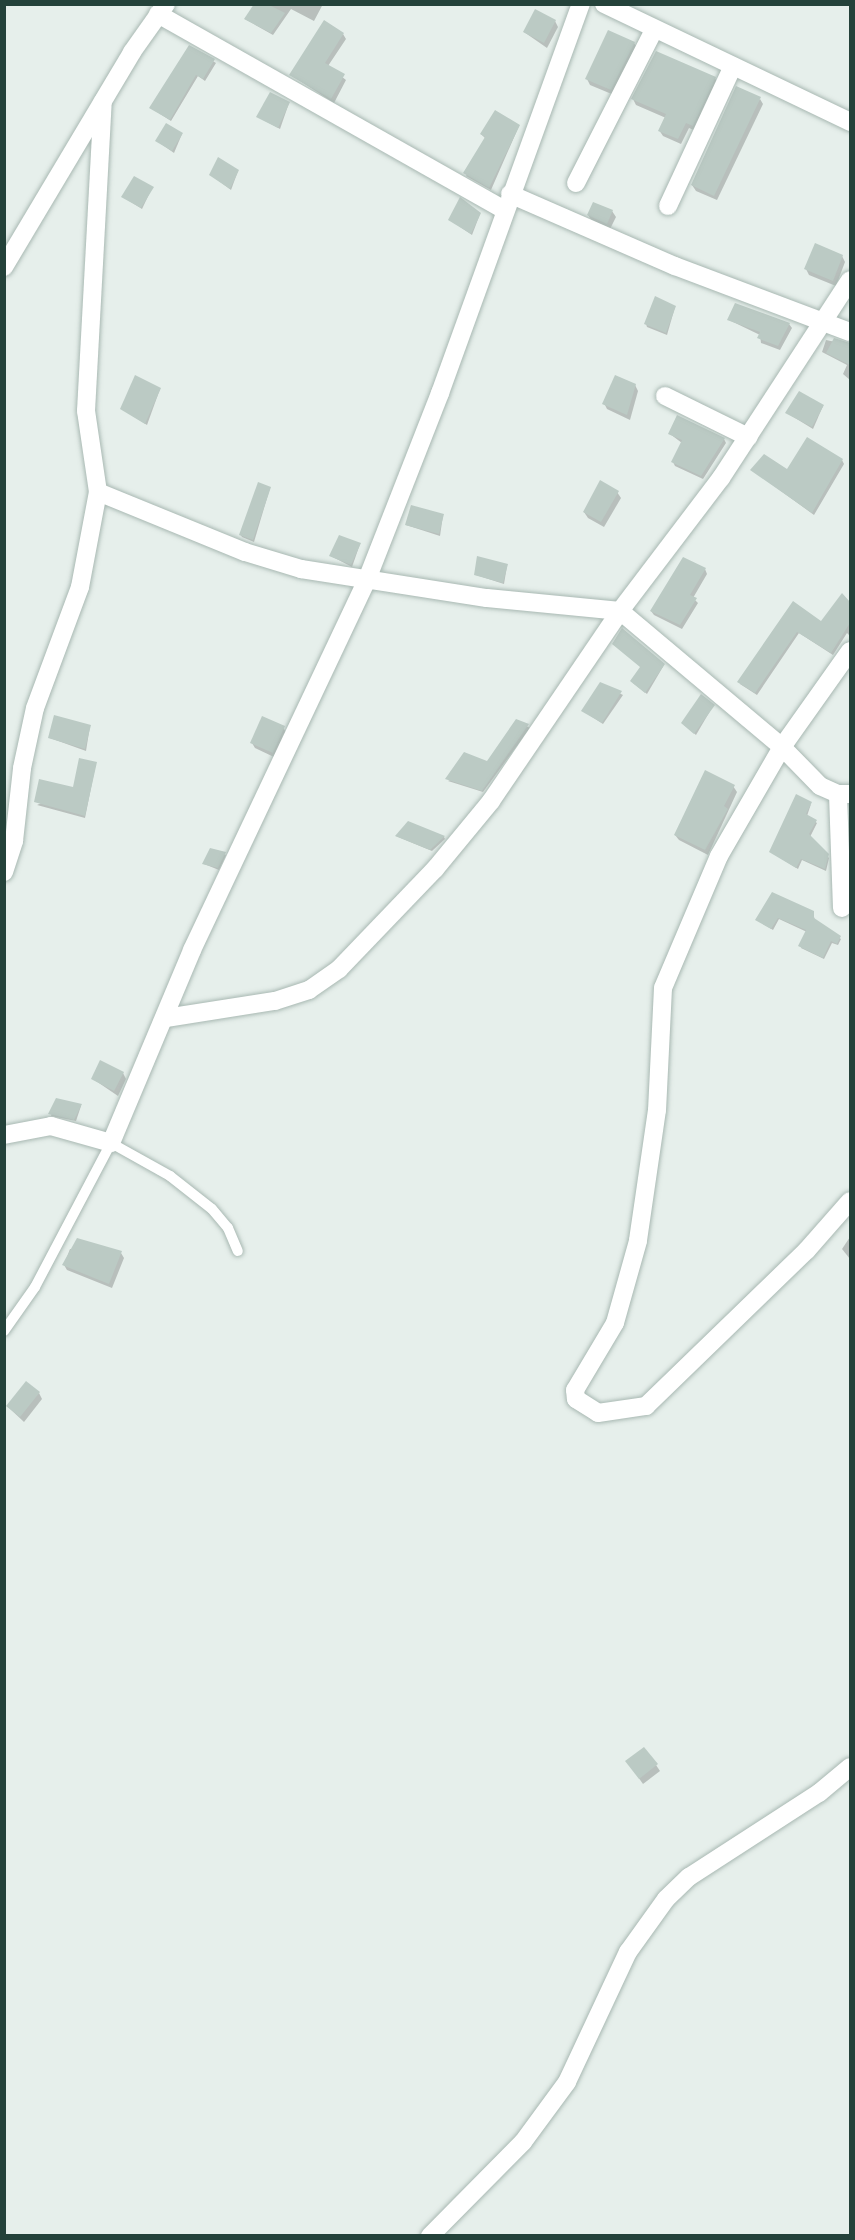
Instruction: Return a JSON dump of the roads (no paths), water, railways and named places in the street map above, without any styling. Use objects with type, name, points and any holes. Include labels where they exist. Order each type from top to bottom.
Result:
[{"type":"street","points":[[4,1135],[51,1126],[111,1143],[166,1018],[197,939],[366,582],[440,393],[580,4]]},
{"type":"street","points":[[604,4],[654,30],[850,122]]},
{"type":"street","points":[[4,267],[103,101],[162,9],[508,202],[675,266],[824,319],[850,332]]},
{"type":"street","points":[[576,183],[654,30]]},
{"type":"street","points":[[668,206],[733,66]]},
{"type":"street","points":[[4,872],[14,841],[22,768],[35,708],[80,587],[98,492],[86,411],[103,101]]},
{"type":"street","points":[[166,1018],[275,1001],[309,990],[339,969],[435,869],[491,801],[620,611],[748,438],[850,280]]},
{"type":"street","points":[[665,396],[748,438]]},
{"type":"street","points":[[98,492],[245,552],[301,569],[366,582],[620,611],[782,747],[820,786],[844,794],[842,908]]},
{"type":"street","points":[[850,651],[782,747],[718,856],[663,988],[657,1110],[638,1241],[615,1323],[575,1390],[576,1399],[598,1413],[646,1406],[807,1250],[850,1201]]},
{"type":"street","points":[[430,2235],[523,2142],[567,2082],[628,1952],[666,1899],[689,1877],[819,1793],[850,1767]]},
{"type":"lane","points":[[4,1331],[35,1287],[111,1143],[170,1176],[212,1209],[228,1228],[238,1251]]}]
